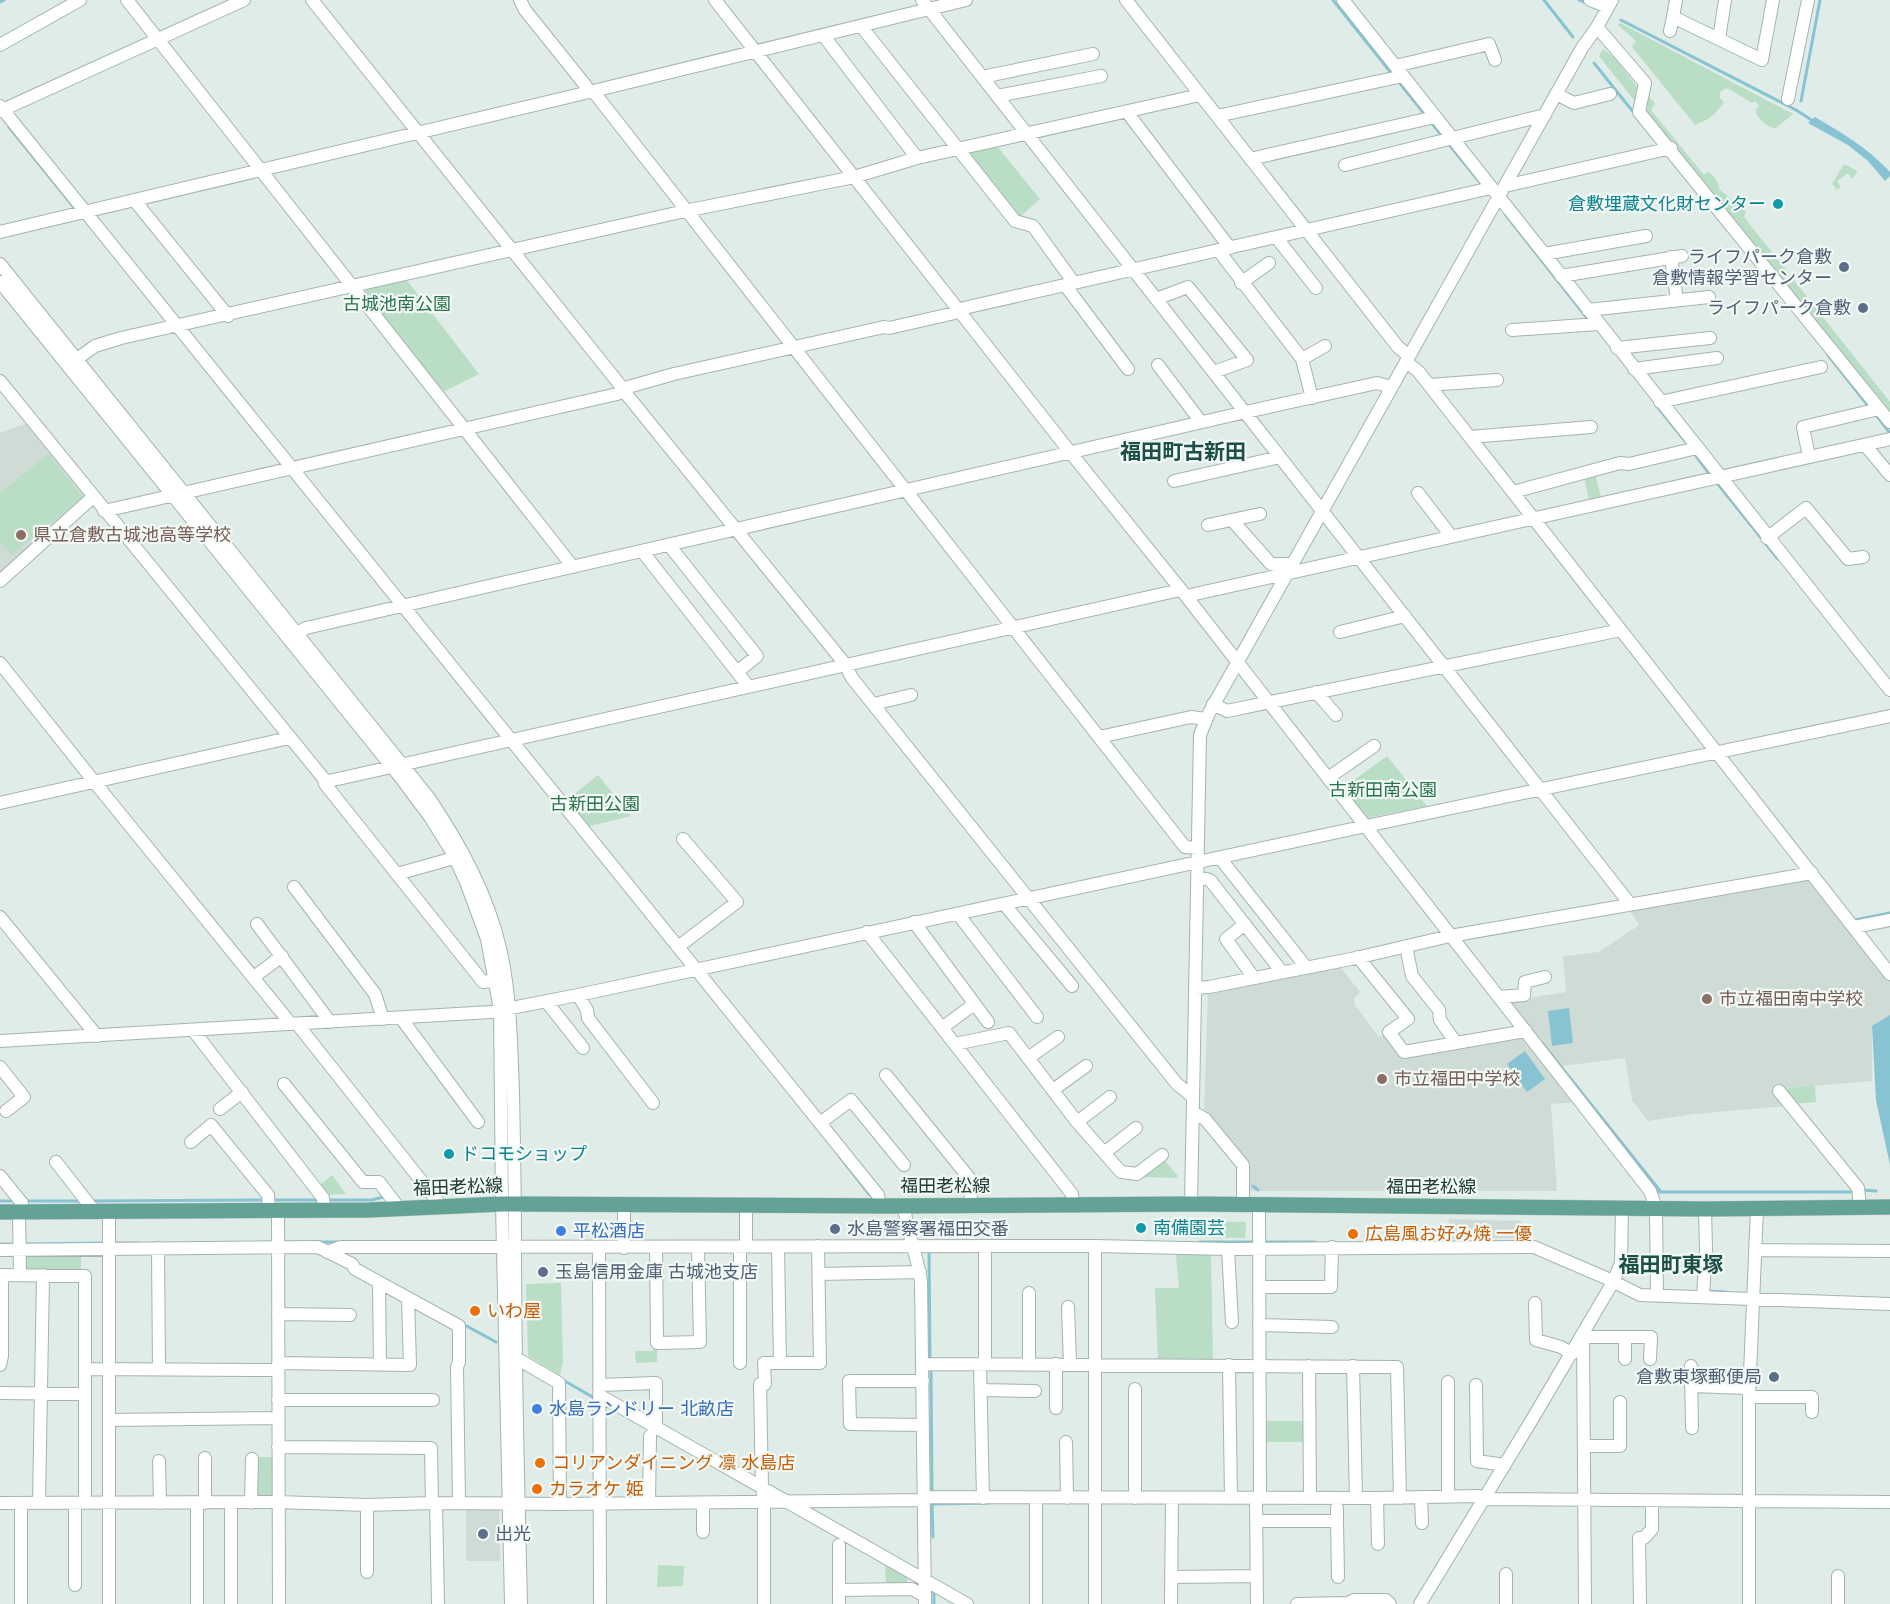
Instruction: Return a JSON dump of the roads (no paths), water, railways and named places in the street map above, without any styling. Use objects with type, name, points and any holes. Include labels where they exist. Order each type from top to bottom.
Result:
[{"type":"main road","name":"福田老松線","points":[[0,1212],[21,1206],[324,1203],[399,1208],[509,1204],[904,1206],[1191,1204],[1705,1209],[1890,1208]]},
{"type":"street","points":[[0,45],[80,0]]},
{"type":"street","points":[[127,0],[573,567]]},
{"type":"street","points":[[244,0],[1,109],[83,210],[172,326],[513,742],[878,1195],[880,1206]]},
{"type":"street","points":[[312,0],[1026,897],[1177,1084],[1193,1098]]},
{"type":"street","points":[[520,0],[525,10],[795,349],[1185,847],[1198,848]]},
{"type":"street","points":[[715,0],[1527,1031],[1650,1191],[1656,1208],[1657,1296]]},
{"type":"street","points":[[0,232],[753,49],[861,26],[925,7],[966,0]]},
{"type":"street","points":[[1126,0],[1196,96],[1217,116],[1305,232],[1430,385],[1890,974]]},
{"type":"street","points":[[1343,0],[1449,141],[1495,193],[1890,690]]},
{"type":"street","points":[[1505,186],[1582,48],[1610,4],[1590,0]]},
{"type":"street","points":[[1670,31],[1676,0]]},
{"type":"street","points":[[1719,39],[1725,0]]},
{"type":"street","points":[[1673,17],[1762,60],[1773,0]]},
{"type":"street","points":[[1788,99],[1808,0]]},
{"type":"street","points":[[925,7],[1246,412],[1278,457],[1323,510],[1630,904]]},
{"type":"street","points":[[861,26],[1015,221],[1033,226],[1068,287],[1128,369]]},
{"type":"street","points":[[1597,27],[1645,83],[1639,111],[1890,422]]},
{"type":"street","points":[[823,35],[916,158]]},
{"type":"street","points":[[1217,116],[1398,75],[1489,44],[1495,60]]},
{"type":"street","points":[[982,77],[1093,54]]},
{"type":"street","points":[[997,96],[1101,76]]},
{"type":"street","points":[[1556,94],[1574,103],[1610,94]]},
{"type":"street","points":[[77,359],[95,346],[172,326],[685,211],[854,177],[916,158],[1196,96]]},
{"type":"street","points":[[1127,112],[1242,283],[1302,359],[1312,398]]},
{"type":"street","points":[[1345,165],[1449,141],[1545,115]]},
{"type":"street","points":[[1250,159],[1431,118]]},
{"type":"street","points":[[0,581],[97,504],[178,494],[463,426],[622,391],[674,374],[961,313],[1305,232],[1495,193],[1505,186],[1671,148]]},
{"type":"street","points":[[1191,1204],[1200,735],[1213,704],[1392,387],[1495,193]]},
{"type":"street","points":[[135,201],[228,315]]},
{"type":"street","points":[[1544,254],[1646,236]]},
{"type":"street","points":[[1278,240],[1316,288]]},
{"type":"street","points":[[1561,276],[1676,257],[1677,300]]},
{"type":"street","points":[[1242,283],[1269,263]]},
{"type":"street","points":[[0,264],[77,359],[178,494],[396,765],[443,819],[473,873],[492,921],[500,948],[505,1009],[509,1204],[505,1351],[521,1604]]},
{"type":"street","points":[[0,282],[297,633],[396,765],[454,856],[487,939],[495,980],[505,1009]]},
{"type":"street","points":[[1156,299],[1188,287],[1247,360],[1214,372]]},
{"type":"street","points":[[1588,310],[1709,297]]},
{"type":"street","points":[[1512,330],[1598,324]]},
{"type":"street","points":[[1617,348],[1710,338]]},
{"type":"street","points":[[1302,359],[1325,346]]},
{"type":"street","points":[[1634,369],[1717,358]]},
{"type":"street","points":[[1158,365],[1201,422]]},
{"type":"street","points":[[1660,402],[1821,366]]},
{"type":"street","points":[[1430,385],[1497,380]]},
{"type":"street","points":[[0,381],[97,504],[324,781],[483,982],[495,980]]},
{"type":"street","points":[[297,633],[306,628],[400,606],[1201,422],[1377,384],[1392,387]]},
{"type":"street","points":[[1809,457],[1803,427],[1879,409]]},
{"type":"street","points":[[1470,437],[1591,427]]},
{"type":"street","points":[[324,781],[513,742],[748,686],[1015,630],[1291,568],[1360,558],[1890,439]]},
{"type":"street","points":[[1865,444],[1890,475]]},
{"type":"street","points":[[1513,492],[1620,463],[1629,464],[1696,448]]},
{"type":"street","points":[[1174,481],[1278,457]]},
{"type":"street","points":[[1418,493],[1451,536]]},
{"type":"street","points":[[1767,538],[1806,508],[1848,560],[1863,557]]},
{"type":"street","points":[[1208,525],[1260,514]]},
{"type":"street","points":[[1232,520],[1271,564],[1291,568]]},
{"type":"street","points":[[669,545],[757,656],[737,672]]},
{"type":"street","points":[[642,551],[748,686]]},
{"type":"street","points":[[1340,632],[1405,616]]},
{"type":"street","points":[[1213,704],[1227,711],[1621,630]]},
{"type":"street","points":[[0,663],[96,785],[442,1207]]},
{"type":"street","points":[[1316,692],[1336,715]]},
{"type":"street","points":[[874,704],[910,695]]},
{"type":"street","points":[[0,1041],[94,1033],[194,1030],[329,1019],[382,1016],[401,1018],[505,1009],[578,995],[694,967],[958,914],[1026,897],[1890,716]]},
{"type":"street","points":[[1099,737],[1191,717],[1206,719]]},
{"type":"street","points":[[0,803],[96,785],[289,738]]},
{"type":"street","points":[[1328,778],[1374,746]]},
{"type":"street","points":[[678,947],[737,902],[683,839]]},
{"type":"street","points":[[398,874],[454,856]]},
{"type":"street","points":[[1220,858],[1306,967]]},
{"type":"street","points":[[1195,987],[1254,978],[1450,936],[1812,873]]},
{"type":"street","points":[[1198,877],[1210,880],[1282,972]]},
{"type":"street","points":[[294,887],[375,994],[382,1016]]},
{"type":"street","points":[[1004,904],[1072,986]]},
{"type":"street","points":[[958,914],[1037,1017]]},
{"type":"street","points":[[0,917],[94,1033]]},
{"type":"street","points":[[1854,927],[1890,920]]},
{"type":"street","points":[[914,922],[988,1022]]},
{"type":"street","points":[[257,924],[329,1019]]},
{"type":"street","points":[[1245,924],[1226,939],[1254,978]]},
{"type":"street","points":[[867,932],[1072,1194],[1073,1205]]},
{"type":"street","points":[[1406,946],[1412,976],[1439,1010],[1440,1020],[1455,1043]]},
{"type":"street","points":[[254,977],[282,956]]},
{"type":"street","points":[[1358,957],[1408,1019],[1389,1032],[1404,1052],[1527,1031]]},
{"type":"street","points":[[1499,997],[1524,995],[1525,982],[1545,977]]},
{"type":"street","points":[[578,995],[587,1010],[588,1018],[653,1103]]},
{"type":"street","points":[[546,1001],[582,1048]]},
{"type":"street","points":[[942,1028],[974,1004]]},
{"type":"street","points":[[401,1018],[478,1122]]},
{"type":"street","points":[[194,1030],[324,1203]]},
{"type":"street","points":[[955,1044],[1009,1033],[1077,1122],[1121,1172],[1137,1174],[1162,1155]]},
{"type":"street","points":[[1028,1058],[1058,1037]]},
{"type":"street","points":[[1053,1090],[1086,1066]]},
{"type":"street","points":[[0,1067],[24,1097],[6,1111]]},
{"type":"street","points":[[886,1075],[970,1179],[971,1205]]},
{"type":"street","points":[[284,1084],[363,1182],[379,1182],[399,1208]]},
{"type":"street","points":[[1779,1091],[1858,1188],[1860,1207]]},
{"type":"street","points":[[220,1109],[242,1092]]},
{"type":"street","points":[[1077,1122],[1110,1097]]},
{"type":"street","points":[[819,1123],[851,1100],[904,1165]]},
{"type":"street","points":[[1193,1112],[1205,1119],[1243,1166],[1243,1205]]},
{"type":"street","points":[[191,1142],[212,1125],[268,1195],[271,1205],[277,1247],[279,1604]]},
{"type":"street","points":[[1104,1152],[1136,1128]]},
{"type":"street","points":[[56,1162],[94,1206],[110,1245],[109,1604]]},
{"type":"street","points":[[0,1176],[21,1206],[20,1275]]},
{"type":"street","points":[[624,1206],[624,1248]]},
{"type":"street","points":[[740,1363],[746,1206]]},
{"type":"street","points":[[904,1206],[907,1230],[920,1272],[925,1600]]},
{"type":"street","points":[[1257,1604],[1259,1206]]},
{"type":"street","points":[[1423,1601],[1481,1497],[1568,1352],[1583,1336],[1621,1263],[1622,1208]]},
{"type":"street","points":[[1703,1296],[1706,1250],[1705,1209]]},
{"type":"street","points":[[1749,1604],[1749,1392],[1751,1299],[1757,1209]]},
{"type":"street","points":[[0,1250],[20,1246],[110,1245],[158,1248],[318,1247],[330,1249],[743,1246],[1095,1246],[1228,1249],[1534,1247],[1640,1295],[1890,1304]]},
{"type":"street","points":[[778,1246],[780,1363]]},
{"type":"street","points":[[764,1604],[771,1497],[760,1384],[765,1384],[764,1363],[820,1363],[818,1246]]},
{"type":"street","points":[[983,1498],[981,1390],[985,1246]]},
{"type":"street","points":[[1095,1246],[1095,1604]]},
{"type":"street","points":[[509,1247],[516,1359],[511,1604]]},
{"type":"street","points":[[656,1247],[657,1343],[700,1342],[698,1247]]},
{"type":"street","points":[[1259,1287],[1331,1287],[1332,1247]]},
{"type":"street","points":[[158,1248],[159,1369]]},
{"type":"street","points":[[599,1248],[600,1604]]},
{"type":"street","points":[[330,1249],[352,1264],[355,1269],[459,1326],[457,1367],[459,1503]]},
{"type":"street","points":[[1228,1249],[1232,1322]]},
{"type":"street","points":[[1755,1250],[1890,1251]]},
{"type":"street","points":[[819,1274],[920,1272]]},
{"type":"street","points":[[0,1365],[2,1275],[85,1276],[85,1394],[75,1585]]},
{"type":"street","points":[[39,1503],[43,1275]]},
{"type":"street","points":[[379,1283],[380,1365]]},
{"type":"street","points":[[1029,1293],[1029,1364]]},
{"type":"street","points":[[85,1369],[410,1365],[408,1298]]},
{"type":"street","points":[[1535,1303],[1536,1340],[1561,1347],[1568,1352]]},
{"type":"street","points":[[1068,1307],[1070,1364]]},
{"type":"street","points":[[278,1314],[350,1314]]},
{"type":"street","points":[[1259,1325],[1332,1327]]},
{"type":"street","points":[[1583,1336],[1652,1337],[1650,1359]]},
{"type":"street","points":[[1583,1336],[1585,1604]]},
{"type":"street","points":[[1625,1337],[1625,1359]]},
{"type":"street","points":[[505,1351],[559,1383],[560,1504]]},
{"type":"street","points":[[922,1364],[1397,1366],[1400,1498]]},
{"type":"street","points":[[1056,1364],[1056,1408]]},
{"type":"street","points":[[1229,1365],[1231,1498]]},
{"type":"street","points":[[1309,1366],[1310,1498]]},
{"type":"street","points":[[1353,1366],[1356,1498]]},
{"type":"street","points":[[1691,1366],[1692,1428]]},
{"type":"street","points":[[923,1381],[849,1381],[850,1424],[923,1425]]},
{"type":"street","points":[[1448,1382],[1448,1496]]},
{"type":"street","points":[[599,1395],[656,1383],[649,1502]]},
{"type":"street","points":[[1476,1385],[1477,1461],[1502,1463]]},
{"type":"street","points":[[1691,1386],[1812,1397],[1812,1412]]},
{"type":"street","points":[[1135,1389],[1135,1498]]},
{"type":"street","points":[[981,1390],[1035,1391]]},
{"type":"street","points":[[0,1393],[85,1394]]},
{"type":"street","points":[[599,1395],[653,1432],[967,1604]]},
{"type":"street","points":[[278,1400],[433,1400]]},
{"type":"street","points":[[1584,1446],[1620,1446],[1620,1402]]},
{"type":"street","points":[[110,1420],[278,1418]]},
{"type":"street","points":[[1066,1442],[1067,1498]]},
{"type":"street","points":[[278,1447],[431,1448],[438,1604]]},
{"type":"street","points":[[197,1604],[205,1458]]},
{"type":"street","points":[[251,1503],[252,1459]]},
{"type":"street","points":[[159,1461],[160,1503]]},
{"type":"street","points":[[0,1503],[278,1502],[367,1505],[703,1503],[771,1497],[924,1499],[1421,1498],[1448,1496],[1584,1501],[1890,1502]]},
{"type":"street","points":[[1036,1498],[1036,1604]]},
{"type":"street","points":[[1171,1604],[1172,1498]]},
{"type":"street","points":[[1377,1498],[1378,1544]]},
{"type":"street","points":[[1421,1498],[1422,1523]]},
{"type":"street","points":[[1640,1604],[1639,1538],[1644,1538],[1652,1529],[1652,1501]]},
{"type":"street","points":[[21,1503],[21,1604]]},
{"type":"street","points":[[231,1503],[231,1604]]},
{"type":"street","points":[[703,1503],[703,1532]]},
{"type":"street","points":[[367,1505],[367,1572]]},
{"type":"street","points":[[1337,1508],[1338,1577]]},
{"type":"street","points":[[1257,1521],[1337,1521]]},
{"type":"street","points":[[839,1545],[839,1604]]},
{"type":"street","points":[[1506,1574],[1506,1604]]},
{"type":"street","points":[[1171,1577],[1257,1576]]},
{"type":"street","points":[[1838,1576],[1838,1604]]},
{"type":"street","points":[[839,1590],[912,1589],[925,1600]]},
{"type":"street","points":[[1297,1604],[1348,1603],[1354,1600],[1386,1600],[1390,1604]]},
{"type":"water","points":[[1815,117],[1864,148],[1882,163],[1890,172],[1890,176],[1885,181],[1868,161],[1848,145],[1808,123]]},
{"type":"water","points":[[1569,1008],[1573,1043],[1552,1046],[1548,1011]]},
{"type":"water","points":[[1890,1015],[1890,1165],[1876,1100],[1872,1026]]},
{"type":"water","points":[[1525,1051],[1545,1079],[1527,1092],[1507,1064]]},
{"type":"waterway","points":[[0,2],[4,0]]},
{"type":"waterway","points":[[1333,0],[1392,74]]},
{"type":"waterway","points":[[1544,0],[1573,37]]},
{"type":"waterway","points":[[1579,0],[1588,4]]},
{"type":"waterway","points":[[1801,101],[1820,0]]},
{"type":"waterway","points":[[1621,20],[1796,110],[1813,121]]},
{"type":"waterway","points":[[1594,63],[1634,113]]},
{"type":"waterway","points":[[1398,81],[1426,116]]},
{"type":"waterway","points":[[1430,121],[1443,137]]},
{"type":"waterway","points":[[9,127],[77,211]]},
{"type":"waterway","points":[[1447,142],[1482,185]]},
{"type":"waterway","points":[[1505,214],[1587,318]]},
{"type":"waterway","points":[[1828,355],[1869,407]]},
{"type":"waterway","points":[[1656,405],[1685,441]]},
{"type":"waterway","points":[[1876,415],[1890,433]]},
{"type":"waterway","points":[[1696,456],[1708,472]]},
{"type":"waterway","points":[[1717,483],[1778,559]]},
{"type":"waterway","points":[[1855,920],[1890,913]]},
{"type":"waterway","points":[[1542,1043],[1661,1192]]},
{"type":"waterway","points":[[840,1157],[869,1194]]},
{"type":"waterway","points":[[1253,1186],[1258,1190]]},
{"type":"waterway","points":[[1862,1190],[1876,1191]]},
{"type":"waterway","points":[[1657,1192],[1852,1192]]},
{"type":"waterway","points":[[326,1200],[372,1200],[383,1197]]},
{"type":"waterway","points":[[92,1201],[265,1200]]},
{"type":"waterway","points":[[272,1200],[319,1200]]},
{"type":"waterway","points":[[0,1201],[16,1201]]},
{"type":"waterway","points":[[26,1201],[82,1201]]},
{"type":"waterway","points":[[320,1242],[337,1242]]},
{"type":"waterway","points":[[1200,1242],[1255,1242]]},
{"type":"waterway","points":[[1265,1242],[1315,1242]]},
{"type":"waterway","points":[[23,1244],[106,1243]]},
{"type":"waterway","points":[[113,1243],[139,1243]]},
{"type":"waterway","points":[[0,1244],[16,1244]]},
{"type":"waterway","points":[[929,1250],[930,1359]]},
{"type":"waterway","points":[[1706,1291],[1726,1292]]},
{"type":"waterway","points":[[463,1324],[496,1342]]},
{"type":"waterway","points":[[931,1372],[932,1491]]},
{"type":"waterway","points":[[563,1380],[596,1399]]},
{"type":"waterway","points":[[933,1537],[932,1504],[990,1503]]},
{"type":"waterway","points":[[934,1591],[934,1604]]},
{"type":"place","name":"倉敷埋蔵文化財センター","points":[[1778,204]]},
{"type":"place","name":"ライフパーク倉敷 倉敷情報学習センター","points":[[1844,267]]},
{"type":"place","name":"ライフパーク倉敷","points":[[1863,308]]},
{"type":"place","name":"県立倉敷古城池高等学校","points":[[21,535]]},
{"type":"place","name":"市立福田南中学校","points":[[1707,999]]},
{"type":"place","name":"市立福田中学校","points":[[1382,1079]]},
{"type":"place","name":"ドコモショップ","points":[[449,1154]]},
{"type":"place","name":"南備園芸","points":[[1141,1228]]},
{"type":"place","name":"水島警察署福田交番","points":[[835,1229]]},
{"type":"place","name":"平松酒店","points":[[561,1231]]},
{"type":"place","name":"広島風お好み焼 一優","points":[[1353,1234]]},
{"type":"place","name":"玉島信用金庫 古城池支店","points":[[543,1272]]},
{"type":"place","name":"いわ屋","points":[[475,1311]]},
{"type":"place","name":"倉敷東塚郵便局","points":[[1774,1377]]},
{"type":"place","name":"水島ランドリー 北畝店","points":[[537,1409]]},
{"type":"place","name":"コリアンダイニング 凛 水島店","points":[[540,1463]]},
{"type":"place","name":"カラオケ 姫","points":[[537,1489]]},
{"type":"place","name":"出光","points":[[483,1534]]},
{"type":"district","name":"福田町古新田","points":[[1183,452]]},
{"type":"district","name":"福田町東塚","points":[[1671,1265]]},
{"type":"park label","name":"古城池南公園","points":[[397,304]]},
{"type":"park label","name":"古新田南公園","points":[[1383,790]]},
{"type":"park label","name":"古新田公園","points":[[595,804]]}]
